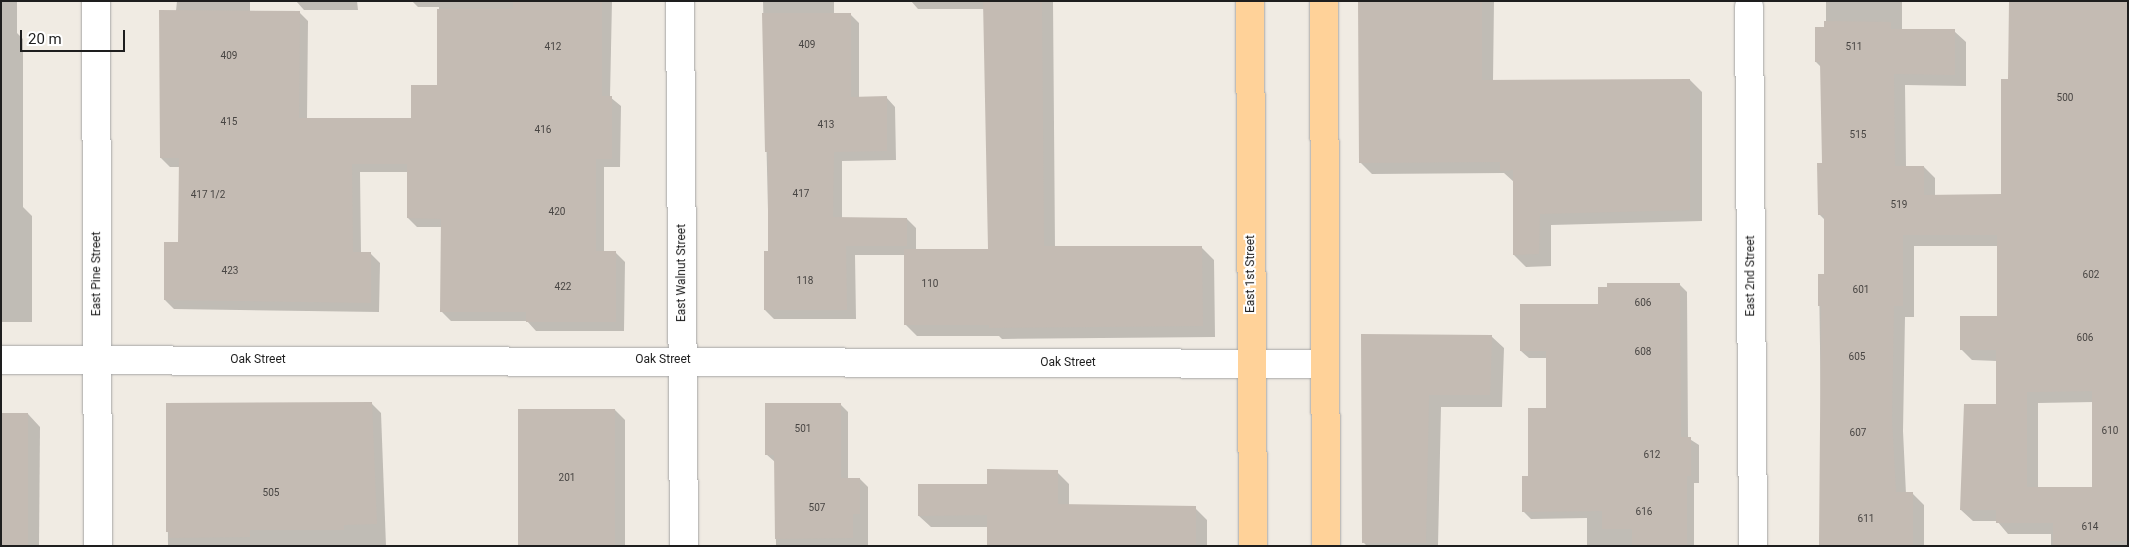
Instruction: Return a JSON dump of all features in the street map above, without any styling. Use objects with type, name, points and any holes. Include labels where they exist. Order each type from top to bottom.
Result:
[{"type":"main road","name":"East 1st Street","points":[[1250,1],[1253,546]]},
{"type":"main road","points":[[1324,1],[1326,546]]},
{"type":"street","name":"East Pine Street","points":[[96,1],[98,546]]},
{"type":"street","name":"East Walnut Street","points":[[680,1],[684,546]]},
{"type":"street","name":"East 2nd Street","points":[[1750,7],[1753,546]]},
{"type":"street","name":"Oak Street","points":[[1,360],[683,360],[1325,364]]},
{"type":"building","points":[[513,1],[602,1],[602,96],[612,96],[612,159],[596,159],[596,251],[616,251],[616,322],[526,322],[526,312],[440,312],[441,219],[407,218],[407,164],[352,164],[353,252],[371,252],[371,303],[164,300],[164,242],[178,242],[179,158],[160,158],[159,10],[300,11],[299,118],[411,118],[411,85],[437,85],[437,9],[513,9]]},
{"type":"building","points":[[983,1],[1042,1],[1044,246],[1202,246],[1203,326],[989,328],[989,325],[904,325],[904,249],[988,249]]},
{"type":"building","points":[[1358,1],[1482,1],[1482,80],[1690,79],[1690,210],[1540,214],[1539,254],[1513,255],[1513,170],[1500,171],[1500,162],[1359,163]]},
{"type":"building","points":[[2009,1],[2128,1],[2128,541],[2110,541],[2110,546],[2053,546],[2053,523],[1996,523],[1996,510],[1960,510],[1964,404],[1996,404],[1996,350],[1960,350],[1960,316],[1997,316],[1997,235],[1903,235],[1903,306],[1894,306],[1892,419],[1896,492],[1913,492],[1913,545],[1819,546],[1821,306],[1818,306],[1818,274],[1824,274],[1824,215],[1818,215],[1817,163],[1822,163],[1820,62],[1815,62],[1815,27],[1824,27],[1824,21],[1891,22],[1891,29],[1955,29],[1955,75],[1894,74],[1895,166],[1924,166],[1924,195],[2001,194],[2001,79],[2008,79]],"holes":[[[2092,391],[2092,487],[2027,487],[2027,392]]]},
{"type":"building","points":[[762,13],[851,13],[851,97],[887,96],[887,151],[834,152],[833,217],[907,218],[907,246],[846,246],[847,310],[764,310],[764,251],[768,251],[768,152],[765,152]]},
{"type":"building","points":[[1607,283],[1680,283],[1681,437],[1691,437],[1691,476],[1687,476],[1687,546],[1632,546],[1632,529],[1602,529],[1602,511],[1522,512],[1522,476],[1528,476],[1528,408],[1546,408],[1546,351],[1520,351],[1520,304],[1598,304],[1598,287],[1607,287]]},
{"type":"building","points":[[1361,334],[1492,335],[1490,395],[1429,395],[1426,543],[1362,543]]},
{"type":"building","points":[[372,402],[377,524],[344,525],[344,530],[250,530],[250,537],[169,538],[169,532],[166,532],[166,403]]},
{"type":"building","points":[[765,403],[841,403],[841,478],[860,478],[860,514],[853,514],[853,538],[775,539],[774,455],[765,455]]},
{"type":"building","points":[[518,409],[615,409],[615,546],[518,546]]},
{"type":"building","points":[[1,413],[28,413],[28,546],[1,546]]},
{"type":"building","points":[[987,469],[1058,470],[1058,504],[1196,506],[1196,546],[987,546],[987,515],[918,516],[918,484],[987,484]]}]
